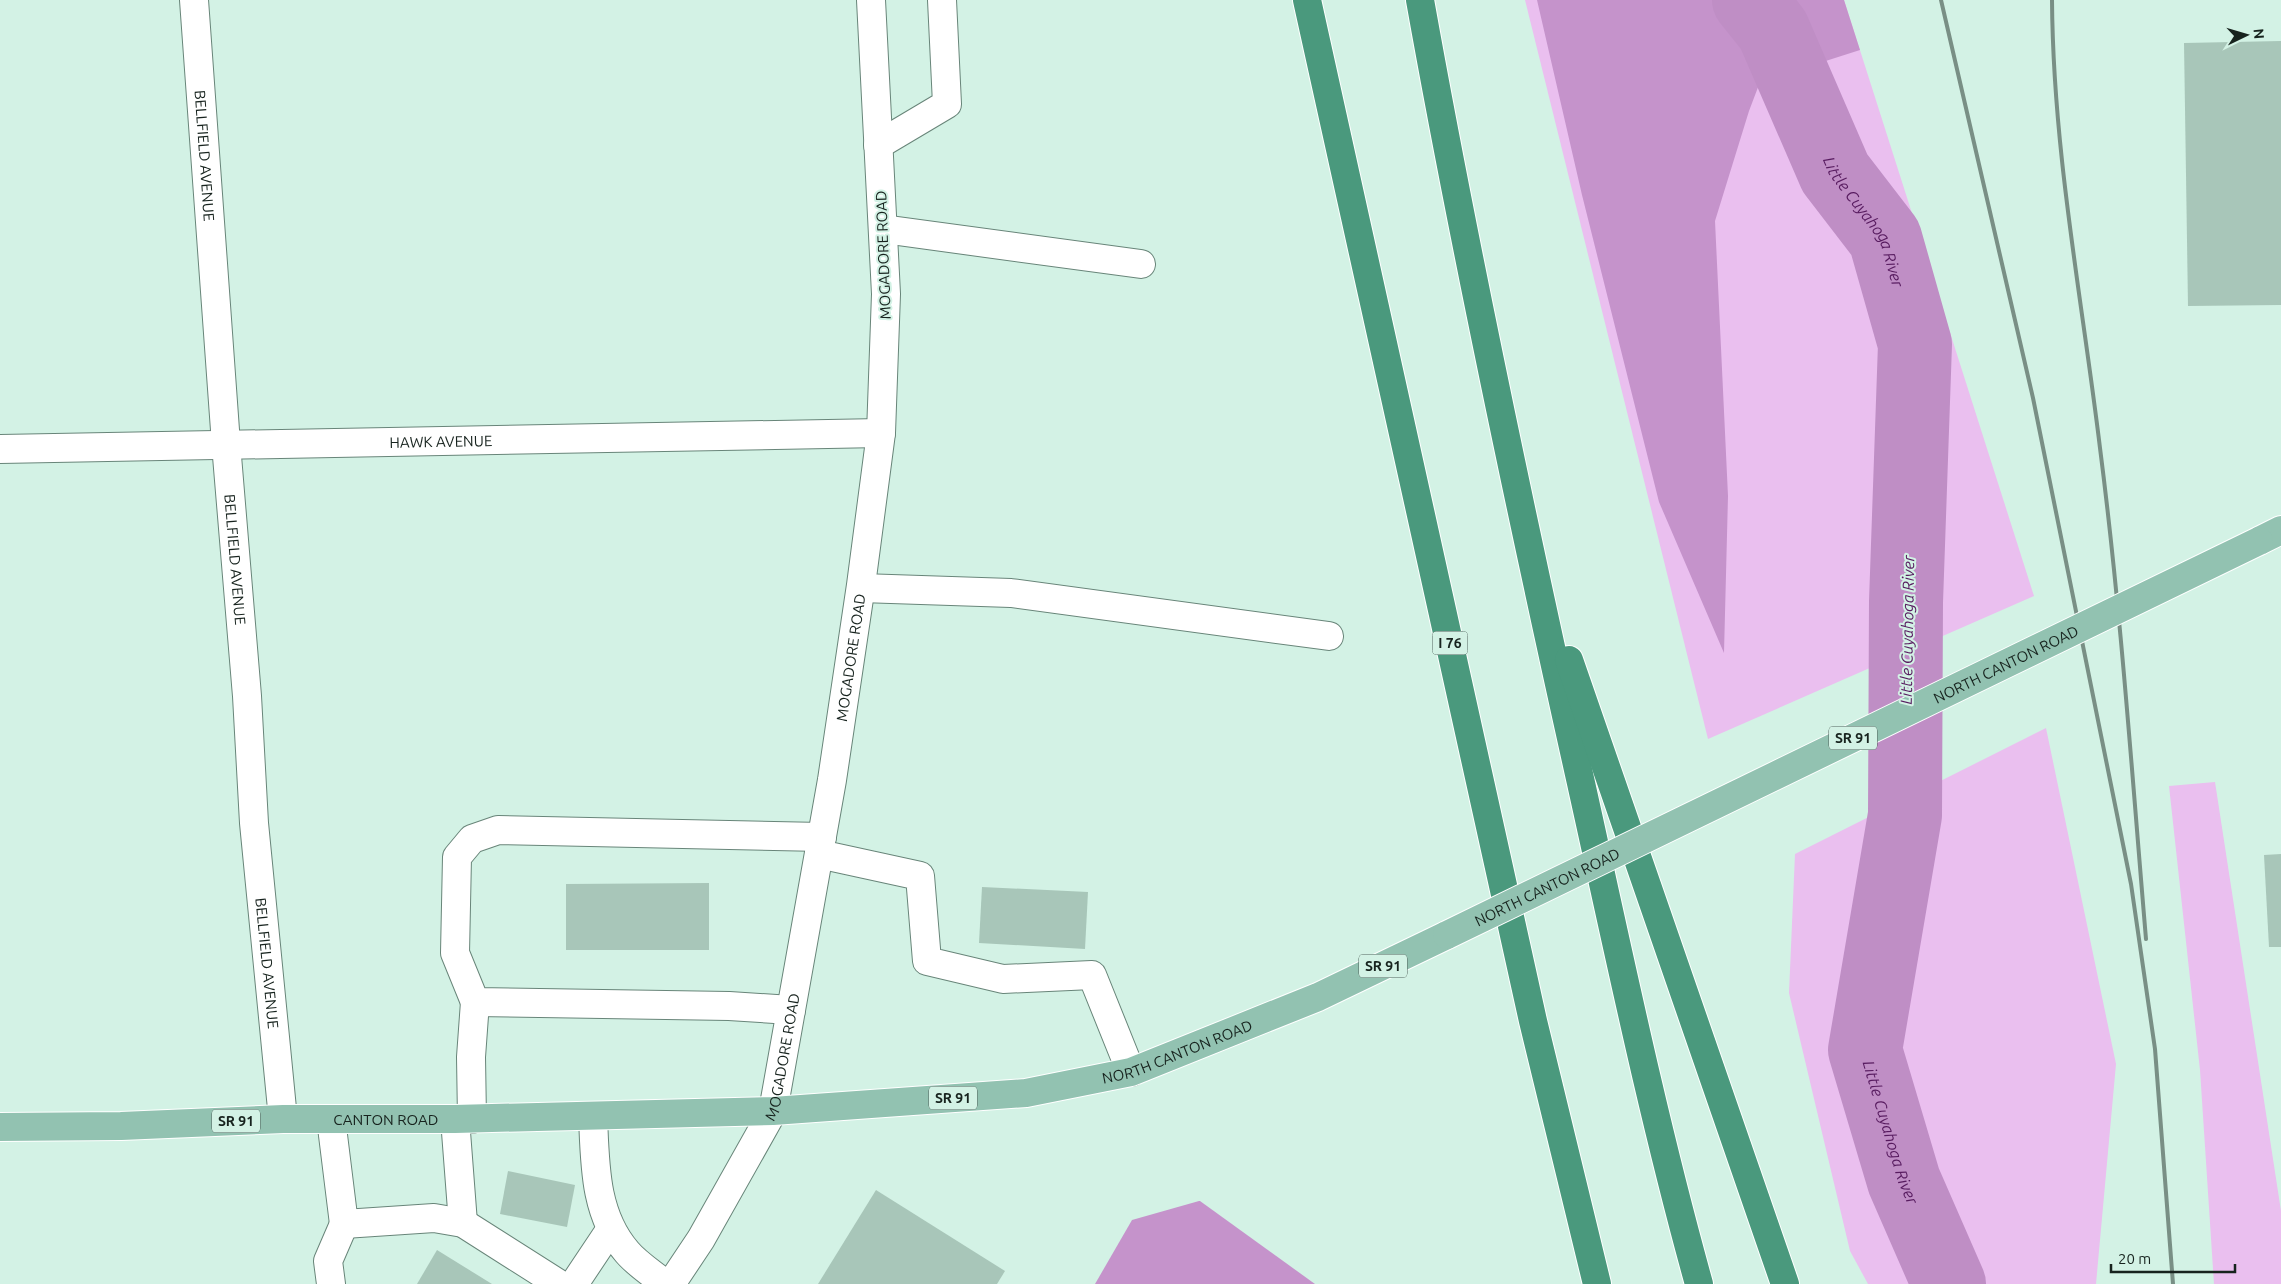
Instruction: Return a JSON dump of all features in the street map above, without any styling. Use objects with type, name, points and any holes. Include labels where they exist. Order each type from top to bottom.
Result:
[{"type":"highway","name":"I 76","points":[[1307,0],[1531,1011],[1597,1284]]},
{"type":"highway","points":[[1420,0],[1446,140],[1526,536],[1636,1033],[1699,1284]]},
{"type":"highway","points":[[1526,536],[1784,1284]]},
{"type":"main road","name":"NORTH CANTON ROAD","points":[[773,1111],[1026,1093],[1131,1072],[1318,997],[2270,536]]},
{"type":"main road","name":"CANTON ROAD","points":[[0,1127],[121,1126],[331,1119],[463,1119],[773,1111]]},
{"type":"street","name":"BELLFIELD AVENUE","points":[[194,0],[226,444],[247,696],[254,823],[283,1120]]},
{"type":"street","name":"MOGADORE ROAD","points":[[671,1284],[701,1238],[773,1111],[821,846],[861,588],[881,433],[886,294],[871,0]]},
{"type":"street","points":[[878,145],[947,104],[942,0]]},
{"type":"street","points":[[882,228],[1141,264]]},
{"type":"street","name":"HAWK AVENUE","points":[[0,449],[881,433]]},
{"type":"street","points":[[861,588],[1011,593],[1329,636]]},
{"type":"street","points":[[463,1224],[463,1119],[476,1002],[455,953],[457,857],[472,839],[498,830],[821,846],[920,876],[927,960],[1003,979],[1092,975],[1131,1072]]},
{"type":"street","points":[[476,1002],[729,1006],[791,1010]]},
{"type":"street","points":[[593,1116],[597,1185],[610,1230],[628,1253],[665,1284]]},
{"type":"street","points":[[331,1119],[344,1224],[328,1261],[332,1284]]},
{"type":"street","points":[[344,1224],[434,1218],[463,1224],[559,1284]]},
{"type":"street","points":[[574,1284],[610,1230]]},
{"type":"shaded area","points":[[1525,0],[1844,0],[2034,596],[1708,739]]},
{"type":"shaded area","points":[[1537,0],[1844,0],[1860,50],[1760,82],[1749,111],[1715,221],[1728,496],[1724,653],[1659,502],[1582,195]]},
{"type":"shaded area","points":[[2046,728],[2116,1064],[2096,1284],[1868,1284],[1850,1251],[1789,993],[1795,854]]},
{"type":"shaded area","points":[[2215,782],[2281,1211],[2281,1284],[2214,1284],[2200,1070],[2169,786]]},
{"type":"shaded area","points":[[1200,1201],[1315,1284],[1095,1284],[1132,1220]]},
{"type":"building","points":[[2281,41],[2281,305],[2188,306],[2184,43]]},
{"type":"building","points":[[2281,854],[2281,947],[2269,947],[2264,855]]},
{"type":"building","points":[[709,883],[709,950],[566,950],[566,884]]},
{"type":"building","points":[[982,887],[1088,892],[1085,949],[979,943]]},
{"type":"building","points":[[508,1171],[575,1185],[567,1227],[500,1214]]},
{"type":"building","points":[[876,1190],[1005,1271],[997,1284],[818,1284]]},
{"type":"building","points":[[437,1250],[492,1284],[417,1284]]},
{"type":"waterway","name":"Little Cuyahoga River","points":[[1749,0],[1773,30],[1835,173],[1885,238],[1915,344],[1906,602],[1905,815],[1865,1050],[1904,1181],[1949,1284]]},
{"type":"railway","points":[[1941,0],[2033,398],[2131,884],[2155,1049],[2173,1284]]},
{"type":"railway","points":[[2052,0],[2057,113],[2114,570],[2146,939]]}]
